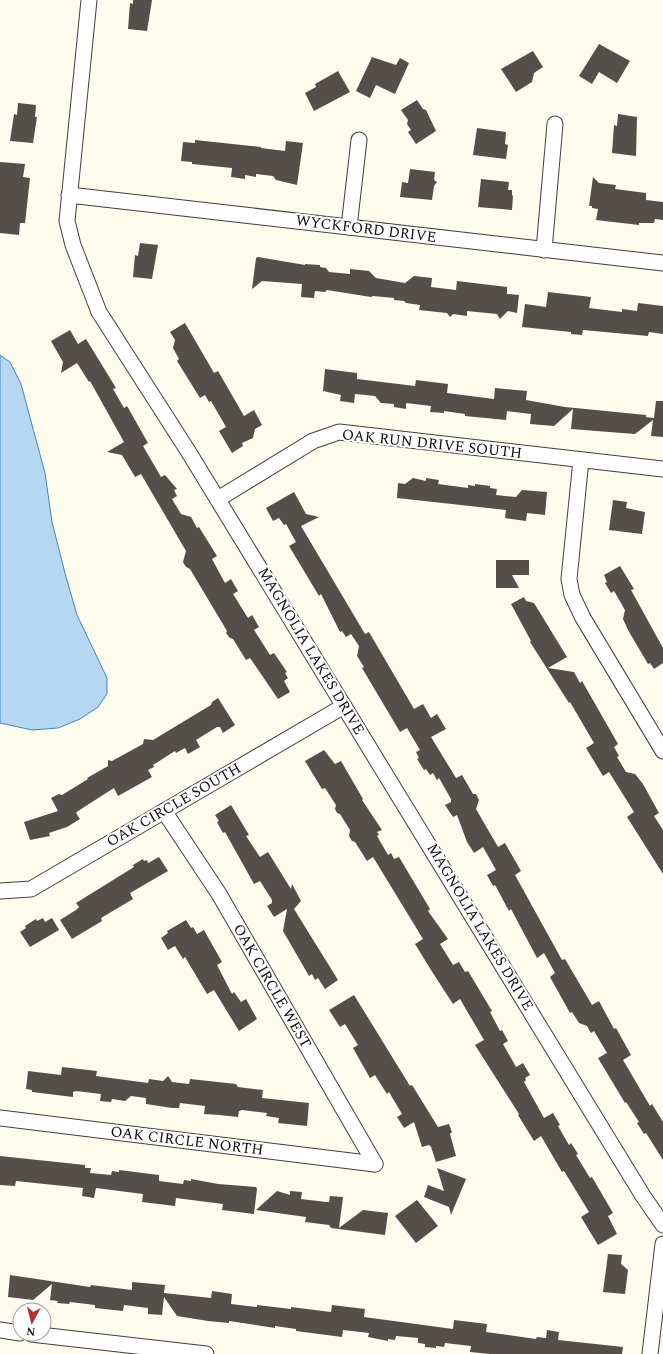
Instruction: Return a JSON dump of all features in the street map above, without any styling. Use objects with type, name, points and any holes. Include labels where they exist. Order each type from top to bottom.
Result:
[{"type":"street","name":"MAGNOLIA LAKES DRIVE","points":[[89,0],[83,44],[67,221],[73,245],[98,312],[218,499],[643,1196],[663,1225]]},
{"type":"street","points":[[544,250],[555,124]]},
{"type":"street","points":[[349,227],[359,140]]},
{"type":"street","name":"WYCKFORD DRIVE","points":[[69,195],[663,263]]},
{"type":"street","name":"OAK RUN DRIVE SOUTH","points":[[218,499],[313,441],[339,432],[663,469]]},
{"type":"street","points":[[581,460],[569,579],[572,595],[583,618],[663,751]]},
{"type":"street","name":"OAK CIRCLE SOUTH","points":[[0,891],[31,889],[344,706]]},
{"type":"street","name":"OAK CIRCLE WEST","points":[[164,811],[219,894],[375,1164]]},
{"type":"street","name":"OAK CIRCLE NORTH","points":[[0,1118],[375,1164]]},
{"type":"street","points":[[650,1354],[663,1244]]},
{"type":"street","points":[[0,1330],[12,1331]]},
{"type":"street","points":[[52,1336],[206,1354]]},
{"type":"water","points":[[0,355],[10,362],[21,384],[45,473],[52,522],[77,615],[107,678],[107,694],[98,707],[80,719],[58,728],[32,730],[0,723]]},
{"type":"building","points":[[133,0],[152,0],[147,31],[128,29],[130,3],[133,4]]},
{"type":"building","points":[[599,44],[630,61],[617,83],[599,72],[592,84],[579,76]]},
{"type":"building","points":[[533,51],[543,67],[534,73],[532,82],[516,92],[501,69]]},
{"type":"building","points":[[372,57],[396,65],[400,58],[409,63],[395,94],[376,85],[370,98],[356,91]]},
{"type":"building","points":[[338,71],[350,92],[314,111],[305,93],[316,87],[315,84]]},
{"type":"building","points":[[417,100],[423,109],[426,110],[436,131],[416,144],[408,132],[411,130],[407,124],[408,120],[401,110]]},
{"type":"building","points":[[18,103],[36,105],[35,117],[37,117],[33,143],[10,141],[14,114],[17,115]]},
{"type":"building","points":[[618,114],[637,117],[636,156],[612,153],[614,125],[617,126]]},
{"type":"building","points":[[477,128],[506,132],[505,144],[508,145],[506,159],[473,155]]},
{"type":"building","points":[[195,140],[285,151],[286,141],[303,143],[297,185],[276,180],[273,176],[256,174],[256,177],[245,175],[245,179],[231,177],[232,168],[192,164],[192,162],[181,161],[183,142],[195,143]]},
{"type":"building","points":[[0,162],[25,164],[23,177],[30,178],[25,223],[20,223],[19,235],[0,233]]},
{"type":"building","points":[[410,169],[435,172],[434,180],[437,182],[434,186],[432,200],[400,197],[402,182],[408,183]]},
{"type":"building","points":[[593,177],[599,183],[616,185],[615,189],[646,193],[646,200],[663,202],[663,220],[655,219],[654,223],[639,223],[639,225],[596,220],[598,209],[589,206]]},
{"type":"building","points":[[481,179],[509,182],[508,190],[512,190],[513,196],[512,210],[478,207]]},
{"type":"building","points":[[140,243],[158,245],[152,279],[133,277],[135,255],[138,256]]},
{"type":"building","points":[[258,257],[305,265],[320,265],[320,267],[326,268],[329,272],[350,274],[350,269],[369,271],[376,278],[405,283],[414,276],[432,278],[431,287],[456,290],[457,281],[507,287],[507,294],[519,295],[517,313],[508,311],[500,319],[497,314],[467,311],[467,316],[453,314],[450,317],[447,313],[419,310],[420,305],[394,300],[394,298],[371,297],[327,290],[325,292],[315,291],[314,298],[301,297],[302,284],[262,281],[252,289],[256,258]]},
{"type":"building","points":[[548,292],[591,297],[589,308],[622,312],[622,309],[637,311],[638,303],[663,306],[663,334],[649,332],[648,336],[583,330],[582,335],[571,334],[571,332],[522,327],[525,304],[546,307]]},
{"type":"building","points":[[185,323],[214,373],[218,371],[244,416],[254,410],[262,425],[255,429],[253,438],[242,443],[243,446],[232,453],[219,431],[226,427],[211,401],[209,402],[205,395],[200,398],[177,361],[179,359],[173,348],[175,340],[170,332]]},
{"type":"building","points":[[70,330],[78,344],[86,339],[116,388],[113,389],[124,408],[127,406],[148,443],[143,446],[161,477],[165,475],[177,489],[174,490],[177,496],[172,499],[181,514],[191,517],[197,528],[199,527],[217,556],[212,559],[225,583],[231,579],[238,591],[233,594],[248,618],[252,615],[259,627],[254,630],[270,655],[274,653],[287,672],[285,673],[288,678],[284,681],[290,692],[278,699],[250,658],[246,660],[233,639],[226,633],[227,631],[190,569],[186,567],[183,562],[186,551],[141,474],[135,477],[122,455],[107,452],[124,442],[90,381],[89,382],[77,363],[61,373],[63,362],[51,341]]},
{"type":"building","points":[[325,369],[357,373],[357,379],[415,386],[416,380],[448,384],[447,393],[494,399],[495,388],[527,391],[526,400],[565,407],[646,415],[646,417],[654,418],[656,401],[663,401],[663,437],[651,436],[653,420],[635,434],[571,429],[573,409],[554,426],[530,424],[531,414],[507,411],[506,420],[465,416],[465,414],[444,411],[444,413],[430,412],[431,406],[406,403],[406,409],[394,407],[394,404],[381,403],[375,396],[355,394],[354,403],[340,401],[341,395],[323,391]]},
{"type":"building","points":[[413,478],[426,481],[426,478],[439,480],[438,484],[468,488],[468,485],[475,486],[475,484],[490,486],[490,488],[497,489],[496,495],[516,497],[522,490],[547,492],[545,515],[527,513],[526,521],[505,518],[506,510],[397,498],[398,483],[405,484]]},
{"type":"building","points":[[294,492],[306,514],[319,517],[301,526],[365,634],[369,632],[414,709],[423,704],[431,718],[437,714],[446,729],[431,737],[456,778],[462,775],[473,794],[476,794],[479,800],[476,809],[498,847],[505,843],[521,871],[515,875],[562,960],[565,959],[592,1005],[599,1001],[614,1029],[616,1028],[631,1055],[623,1060],[650,1106],[652,1104],[663,1122],[663,1160],[646,1133],[644,1134],[637,1123],[639,1122],[626,1102],[625,1103],[598,1058],[607,1053],[594,1031],[591,1033],[587,1026],[579,1023],[572,1012],[570,1013],[550,977],[555,973],[544,953],[537,958],[511,909],[509,911],[495,885],[493,886],[487,875],[496,870],[483,847],[474,853],[467,842],[457,815],[453,817],[445,805],[451,802],[451,799],[439,778],[437,780],[433,773],[430,775],[426,769],[424,770],[417,759],[419,758],[416,752],[420,750],[407,728],[400,732],[362,668],[364,667],[357,656],[359,646],[351,634],[346,637],[342,631],[340,632],[321,594],[319,596],[289,546],[296,542],[286,524],[284,525],[279,518],[273,521],[266,508]]},
{"type":"building","points":[[613,500],[627,502],[626,508],[645,512],[642,534],[609,530]]},
{"type":"building","points":[[496,560],[529,560],[529,575],[512,575],[519,588],[496,588]]},
{"type":"building","points":[[620,566],[634,589],[631,590],[663,648],[663,663],[654,669],[650,663],[648,664],[628,630],[623,619],[625,610],[614,591],[611,593],[605,583],[607,582],[604,575]]},
{"type":"building","points":[[524,597],[526,601],[534,603],[567,657],[548,668],[574,672],[580,683],[582,681],[618,744],[614,747],[619,756],[617,757],[626,772],[635,774],[643,784],[659,813],[654,816],[663,830],[663,874],[627,817],[634,812],[609,772],[603,776],[586,748],[594,743],[570,702],[569,703],[530,642],[531,641],[511,604]]},
{"type":"building","points":[[218,698],[235,725],[223,733],[220,727],[217,727],[196,740],[200,747],[188,754],[185,748],[176,753],[175,751],[153,765],[154,767],[148,770],[152,777],[118,796],[114,788],[78,811],[76,813],[80,819],[67,827],[49,833],[50,836],[30,840],[24,822],[58,811],[51,798],[59,794],[62,795],[108,766],[108,760],[112,761],[143,744],[144,739],[153,740],[211,705],[212,702]]},
{"type":"building","points":[[324,750],[335,764],[341,761],[363,799],[362,800],[382,830],[377,832],[379,835],[377,836],[388,855],[391,853],[394,859],[399,857],[430,909],[428,911],[448,939],[440,944],[453,965],[459,962],[465,972],[468,971],[492,1011],[490,1012],[500,1031],[502,1030],[508,1041],[503,1044],[516,1067],[523,1063],[530,1075],[525,1078],[526,1080],[524,1082],[544,1118],[553,1113],[560,1125],[558,1126],[569,1145],[571,1143],[578,1154],[576,1155],[590,1178],[592,1177],[613,1213],[608,1216],[617,1234],[598,1245],[581,1217],[589,1212],[564,1171],[562,1172],[541,1136],[534,1141],[518,1115],[519,1114],[475,1045],[484,1040],[460,999],[453,1004],[415,944],[423,939],[373,857],[367,861],[355,842],[352,841],[349,836],[350,830],[340,814],[337,813],[335,809],[336,805],[325,788],[322,789],[305,761]]},
{"type":"building","points":[[231,805],[249,835],[246,836],[260,857],[268,852],[291,889],[292,884],[301,901],[294,909],[338,980],[325,989],[318,978],[315,980],[312,974],[309,976],[283,931],[287,909],[274,917],[267,906],[272,903],[272,900],[260,881],[254,884],[225,832],[223,833],[217,822],[219,821],[215,815]]},
{"type":"building","points":[[159,857],[168,871],[130,893],[133,899],[101,918],[102,921],[72,939],[60,920],[79,907],[76,903],[134,867],[133,865],[143,859],[144,861],[147,860],[148,863]]},
{"type":"building","points":[[43,918],[45,922],[52,918],[59,930],[30,947],[20,932],[26,928],[25,926],[36,919],[37,921]]},
{"type":"building","points":[[186,920],[197,934],[204,930],[222,962],[217,965],[232,994],[234,992],[241,1002],[246,999],[257,1019],[239,1031],[214,990],[207,994],[185,957],[183,959],[175,946],[168,950],[161,938],[168,933],[167,931]]},
{"type":"building","points":[[354,995],[410,1086],[412,1085],[438,1127],[449,1124],[452,1132],[450,1134],[456,1156],[436,1162],[431,1147],[429,1145],[422,1147],[414,1122],[404,1128],[397,1117],[402,1114],[389,1092],[387,1094],[375,1075],[370,1078],[353,1048],[358,1045],[345,1024],[340,1027],[329,1010]]},
{"type":"building","points":[[62,1067],[97,1071],[96,1076],[148,1083],[149,1079],[163,1081],[168,1076],[172,1082],[189,1084],[190,1079],[236,1084],[238,1087],[263,1090],[262,1098],[309,1103],[307,1126],[278,1123],[279,1118],[266,1116],[267,1113],[242,1110],[239,1111],[238,1117],[204,1114],[205,1106],[180,1103],[179,1108],[172,1108],[146,1104],[146,1098],[131,1096],[125,1101],[112,1099],[111,1102],[100,1101],[101,1094],[76,1091],[73,1092],[73,1097],[32,1092],[32,1090],[26,1089],[28,1071],[61,1075]]},
{"type":"building","points":[[0,1156],[85,1165],[85,1168],[91,1168],[90,1173],[111,1175],[112,1171],[119,1172],[119,1170],[159,1175],[159,1181],[183,1184],[184,1180],[191,1181],[191,1179],[218,1184],[256,1187],[254,1214],[222,1210],[223,1204],[176,1198],[175,1206],[142,1202],[143,1194],[96,1188],[94,1198],[82,1196],[83,1188],[16,1181],[15,1186],[0,1185]]},
{"type":"building","points":[[437,1168],[466,1179],[451,1215],[449,1207],[424,1197],[428,1185],[444,1191]]},
{"type":"building","points":[[277,1191],[290,1195],[290,1191],[302,1192],[301,1199],[326,1202],[329,1202],[330,1196],[343,1197],[339,1228],[363,1210],[388,1213],[385,1235],[331,1228],[329,1225],[305,1222],[306,1217],[256,1210]]},
{"type":"building","points":[[417,1200],[438,1226],[416,1243],[395,1216]]},
{"type":"building","points":[[608,1254],[622,1255],[621,1264],[628,1270],[625,1294],[603,1292]]},
{"type":"building","points":[[10,1275],[90,1287],[91,1285],[132,1290],[132,1282],[165,1285],[164,1293],[211,1298],[212,1291],[232,1294],[231,1304],[291,1309],[291,1307],[331,1312],[332,1305],[365,1309],[364,1317],[453,1329],[454,1320],[487,1324],[486,1332],[536,1339],[537,1337],[546,1338],[547,1330],[559,1332],[558,1340],[623,1347],[622,1354],[490,1354],[470,1352],[471,1346],[445,1343],[444,1347],[425,1347],[425,1344],[418,1343],[418,1338],[396,1336],[395,1340],[388,1339],[388,1341],[368,1337],[369,1333],[343,1330],[342,1337],[296,1331],[296,1329],[275,1326],[275,1328],[229,1321],[229,1323],[208,1321],[177,1316],[164,1297],[162,1315],[148,1314],[148,1308],[124,1305],[123,1311],[95,1308],[95,1305],[70,1302],[69,1304],[57,1303],[58,1301],[50,1300],[52,1284],[33,1300],[8,1297]]}]
